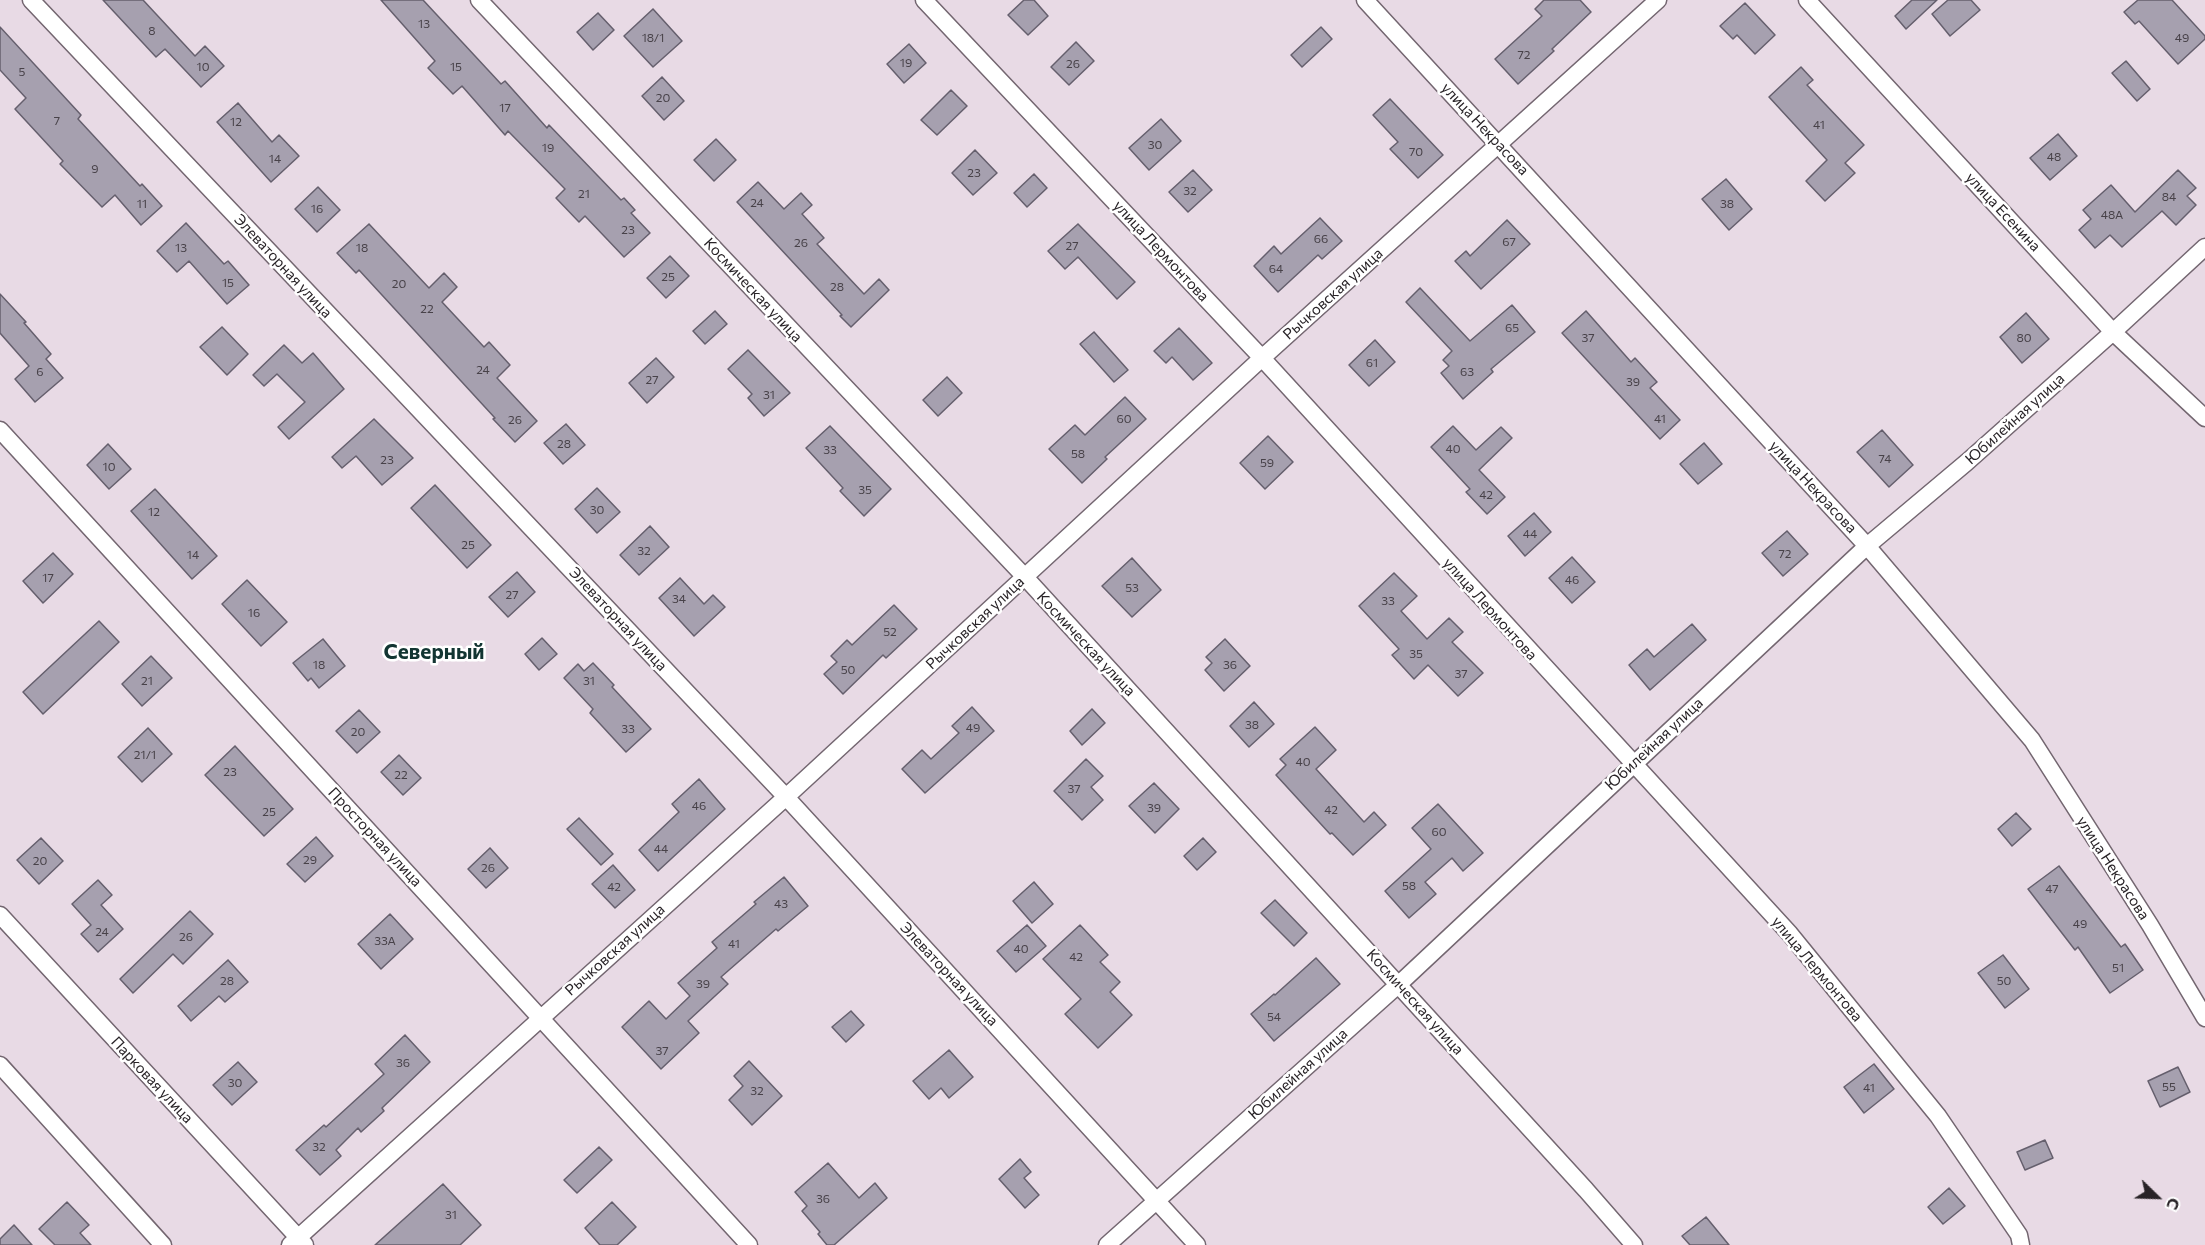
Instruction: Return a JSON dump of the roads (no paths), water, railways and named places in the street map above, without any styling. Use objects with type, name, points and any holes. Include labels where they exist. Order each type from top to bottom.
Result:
[{"type":"street","name":"Элеваторная улица","points":[[31,0],[786,796],[1197,1245]]},
{"type":"street","name":"Космическая улица","points":[[479,0],[1025,577],[1634,1245]]},
{"type":"street","name":"улица Лермонтова","points":[[924,0],[1262,358],[1790,934],[1938,1116],[2019,1235],[2022,1245]]},
{"type":"street","name":"улица Некрасова","points":[[1365,0],[1867,546],[2032,740],[2150,925],[2205,1018]]},
{"type":"street","name":"Рычковская улица","points":[[298,1243],[541,1017],[786,796],[1262,358],[1658,0]]},
{"type":"street","name":"улица Есенина","points":[[1807,0],[2113,333],[2205,418]]},
{"type":"street","name":"Юбилейная улица","points":[[1107,1245],[1398,984],[1867,546],[1967,462],[2205,248]]},
{"type":"street","name":"Просторная улица","points":[[0,430],[749,1245]]},
{"type":"street","name":"Парковая улица","points":[[0,915],[298,1243]]},
{"type":"street","points":[[0,1065],[163,1245]]},
{"type":"district","name":"Северный","points":[[434,652]]}]
